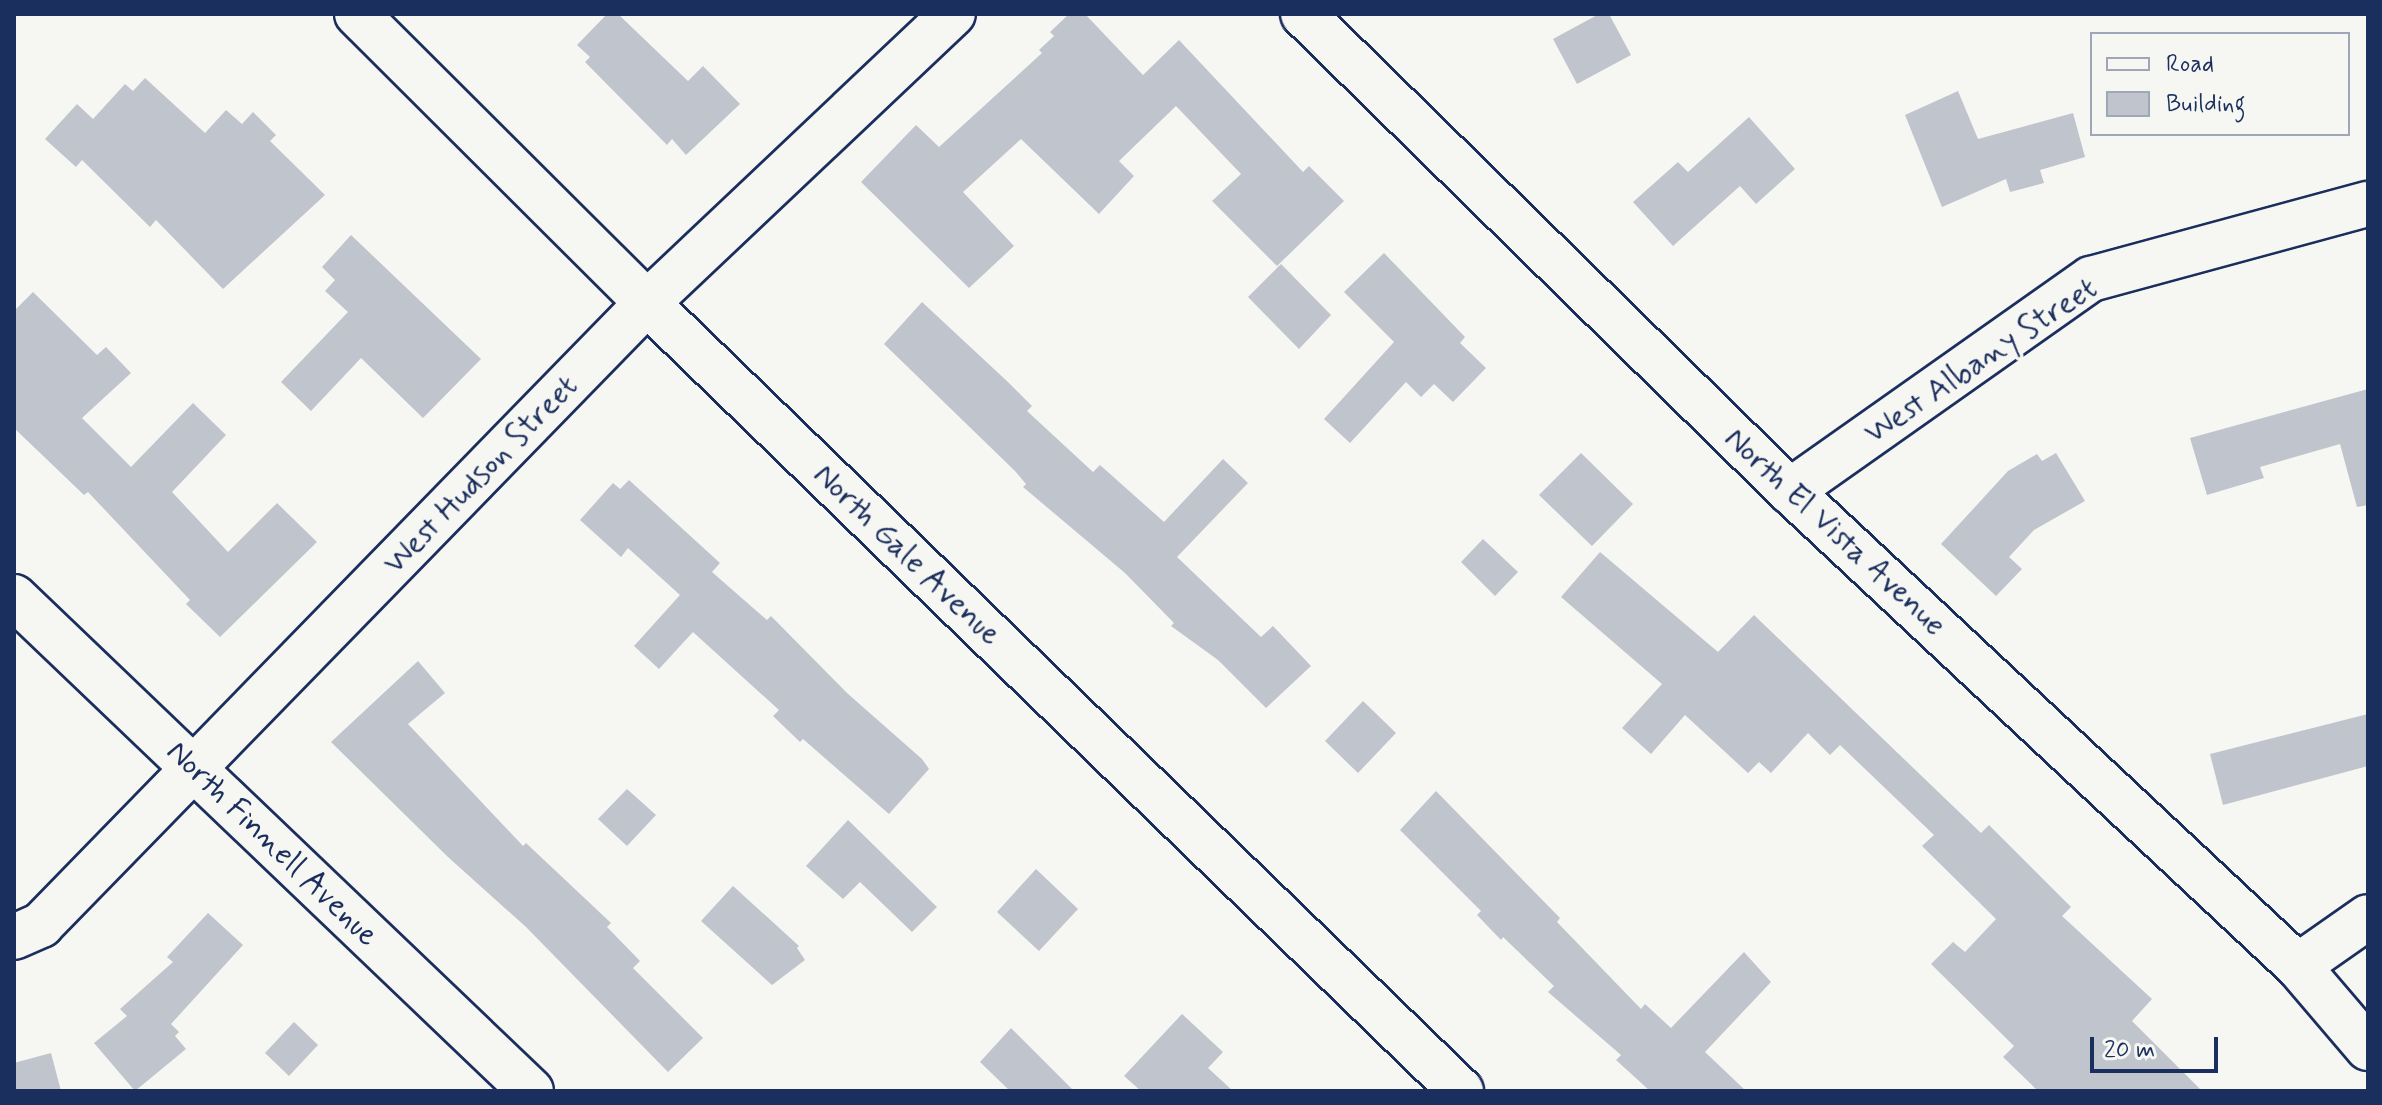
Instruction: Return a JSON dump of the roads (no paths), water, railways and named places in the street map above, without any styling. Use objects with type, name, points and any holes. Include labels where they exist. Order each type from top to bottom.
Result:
[{"type":"street","name":"North Gale Avenue","points":[[357,14],[647,303],[1461,1091]]},
{"type":"street","name":"West Hudson Street","points":[[14,937],[41,925],[647,303],[953,14]]},
{"type":"street","name":"North El Vista Avenue","points":[[1303,14],[1790,491],[2298,966],[2368,1048]]},
{"type":"street","name":"West Albany Street","points":[[1790,491],[2091,279],[2368,204]]},
{"type":"street","name":"North Finnell Avenue","points":[[14,597],[531,1091]]},
{"type":"street","points":[[2298,966],[2368,917]]}]
